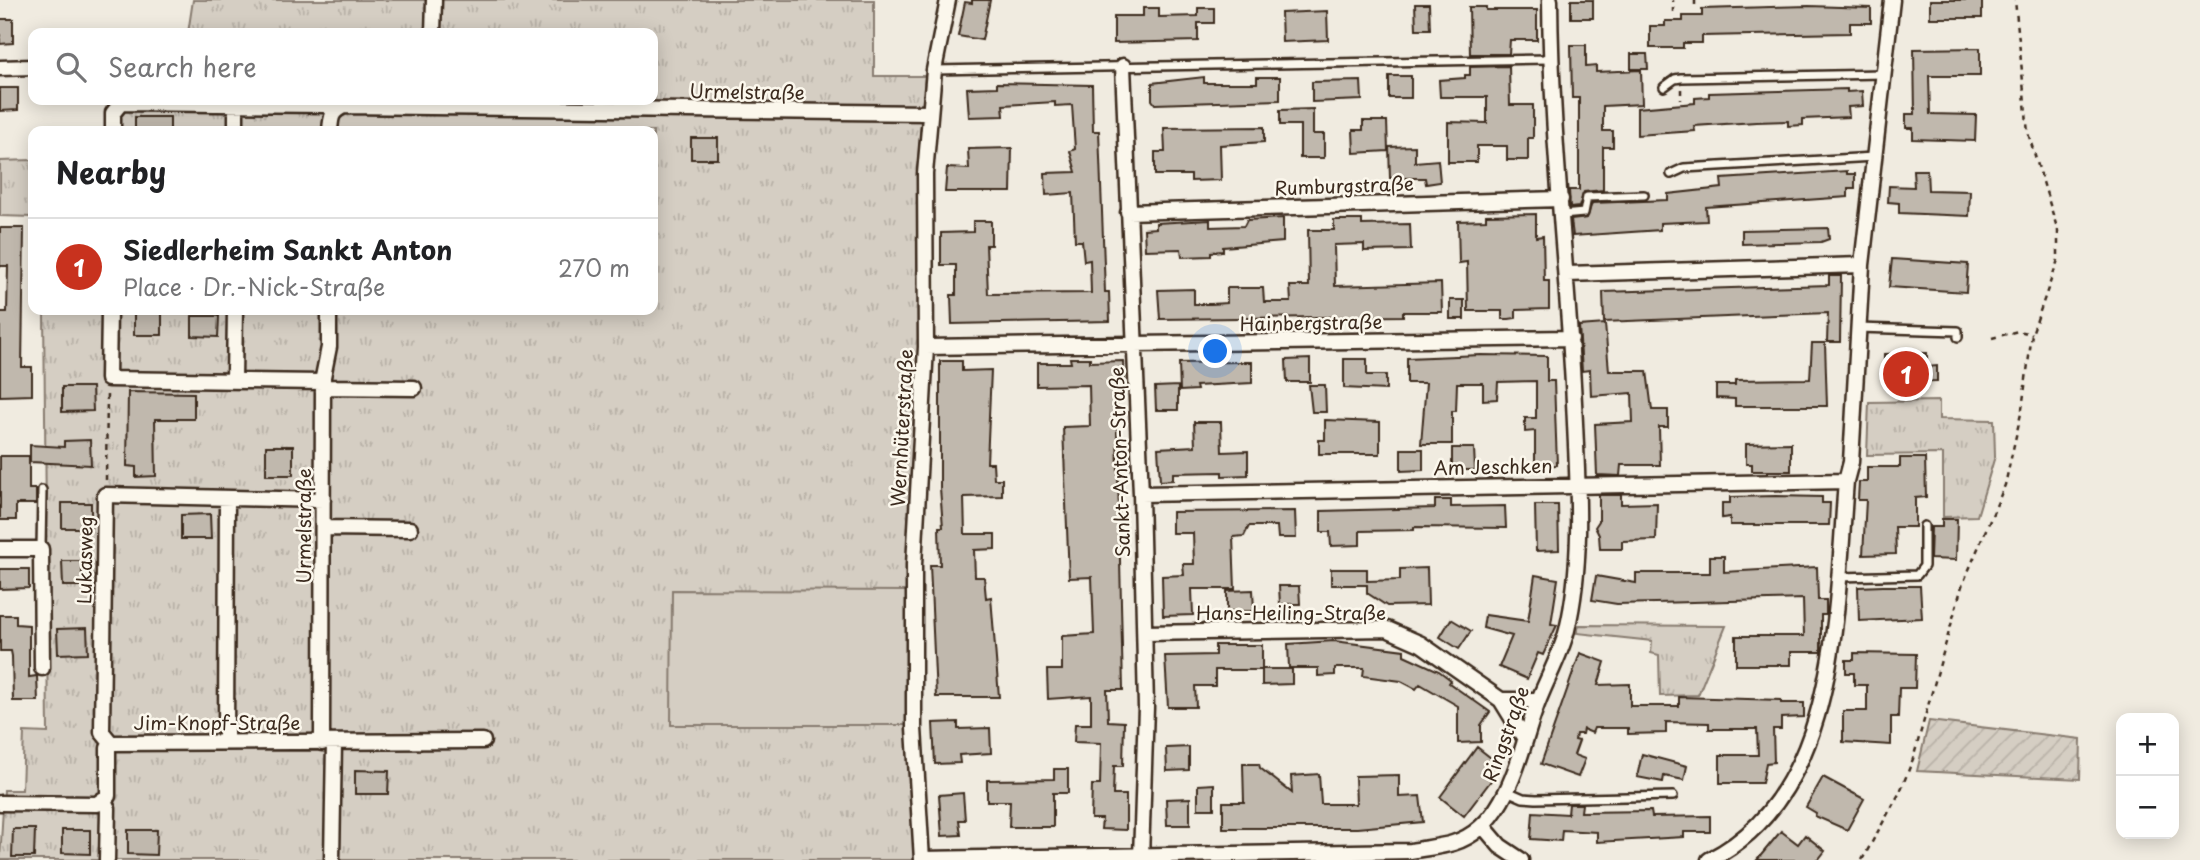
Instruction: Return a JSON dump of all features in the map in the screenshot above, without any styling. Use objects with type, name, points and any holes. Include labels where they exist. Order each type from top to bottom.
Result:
[{"type":"street","points":[[433,28],[434,0]]},
{"type":"street","name":"Wernhüterstraße","points":[[922,860],[914,727],[914,579],[926,347],[925,174],[934,70],[948,0]]},
{"type":"street","name":"Ringstraße","points":[[922,860],[1411,851],[1454,843],[1483,826],[1507,791],[1538,700],[1567,631],[1577,566],[1578,485],[1571,338],[1553,129],[1550,0]]},
{"type":"street","points":[[1709,860],[1748,835],[1768,814],[1798,762],[1823,695],[1832,659],[1846,481],[1851,462],[1862,265],[1892,0]]},
{"type":"street","name":"Sankt-Anton-Straße","points":[[1123,66],[1145,634],[1146,707],[1141,857]]},
{"type":"street","points":[[0,68],[28,67]]},
{"type":"street","name":"Urmelstraße","points":[[113,126],[113,113],[119,105]]},
{"type":"street","points":[[236,105],[236,126]]},
{"type":"street","name":"Urmelstraße","points":[[326,105],[334,110],[344,106],[373,105]]},
{"type":"street","name":"Urmelstraße","points":[[531,105],[929,113]]},
{"type":"street","points":[[330,126],[334,110]]},
{"type":"street","name":"Rumburgstraße","points":[[1128,212],[1561,199]]},
{"type":"street","points":[[1567,274],[1862,265]]},
{"type":"street","points":[[109,315],[108,379],[234,380],[414,388]]},
{"type":"street","points":[[234,380],[235,315]]},
{"type":"street","name":"Urmelstraße","points":[[329,315],[329,346],[323,385],[323,528],[332,860]]},
{"type":"street","name":"Hainbergstraße","points":[[926,347],[1571,338]]},
{"type":"street","name":"Am Jeschken","points":[[1141,494],[1846,481]]},
{"type":"street","name":"Lukasweg","points":[[111,743],[102,732],[106,495],[323,500]]},
{"type":"street","points":[[226,742],[227,498]]},
{"type":"street","points":[[323,528],[410,529]]},
{"type":"street","points":[[0,549],[41,549],[42,668]]},
{"type":"street","name":"Hans-Heiling-Straße","points":[[1145,634],[1387,629],[1421,644],[1501,700],[1525,739]]},
{"type":"street","points":[[1501,700],[1538,700]]},
{"type":"street","name":"Jim-Knopf-Straße","points":[[107,860],[108,809],[104,801],[107,796],[108,748],[111,743],[483,741]]},
{"type":"street","points":[[2,803],[97,804],[104,801]]},
{"type":"street","points":[[1483,826],[1500,846],[1521,860]]},
{"type":"lane","points":[[934,70],[1550,60]]},
{"type":"lane","points":[[1664,87],[1681,78],[1883,74]]},
{"type":"lane","points":[[1671,174],[1684,168],[1874,157]]},
{"type":"lane","points":[[1562,215],[1584,213],[1587,197],[1644,195]]},
{"type":"lane","points":[[1857,328],[1958,331],[1958,337]]},
{"type":"lane","points":[[41,549],[42,489]]},
{"type":"lane","points":[[1839,577],[1917,575],[1924,566],[1924,526]]},
{"type":"lane","name":"Ringstraße","points":[[1507,791],[1523,798],[1673,796]]},
{"type":"path","points":[[1673,0],[1673,12]]},
{"type":"path","points":[[1695,0],[1695,6]]},
{"type":"path","points":[[1862,860],[1900,792],[1913,759],[1962,586],[2006,485],[2022,409],[2032,334],[2058,260],[2060,244],[2028,133],[2015,0]]},
{"type":"path","points":[[1992,338],[2018,331],[2032,334]]},
{"type":"path","points":[[106,495],[108,379]]},
{"type":"green space","points":[[193,0],[874,0],[874,76],[925,76],[917,174],[919,347],[906,591],[906,725],[915,860],[0,860],[4,790],[22,790],[24,732],[48,733],[44,315],[658,315],[658,126],[107,126],[108,105],[658,105],[658,28],[189,28]]},
{"type":"green space","points":[[28,160],[28,217],[0,216],[0,161]]},
{"type":"green space","points":[[1939,401],[1939,419],[1994,420],[1995,456],[1977,516],[1943,517],[1943,454],[1867,455],[1869,402]]},
{"type":"green space","points":[[672,590],[906,591],[906,725],[671,725]]},
{"type":"green space","points":[[1579,625],[1726,626],[1698,695],[1660,696],[1659,655],[1651,653],[1652,641],[1577,633]]},
{"type":"green space","points":[[1929,721],[2081,739],[2080,779],[1917,771]]},
{"type":"building","points":[[972,0],[990,0],[982,40],[958,36],[965,2],[972,3]]},
{"type":"building","points":[[1571,0],[1593,0],[1593,18],[1571,18]]},
{"type":"building","points":[[1930,0],[1982,0],[1982,18],[1930,18]]},
{"type":"building","points":[[1415,4],[1429,4],[1430,29],[1416,29]]},
{"type":"building","points":[[1809,6],[1871,8],[1871,23],[1850,23],[1850,33],[1702,36],[1702,43],[1683,43],[1683,48],[1650,48],[1650,26],[1665,26],[1665,21],[1683,21],[1683,16],[1702,16],[1702,9]]},
{"type":"building","points":[[1469,7],[1486,7],[1486,10],[1537,10],[1537,40],[1510,40],[1509,54],[1470,54]]},
{"type":"building","points":[[1143,8],[1159,8],[1159,17],[1198,16],[1198,8],[1214,8],[1214,23],[1198,23],[1198,41],[1114,43],[1114,16],[1143,16]]},
{"type":"building","points":[[1327,11],[1328,40],[1282,42],[1281,13]]},
{"type":"building","points":[[0,19],[13,19],[13,43],[0,44]]},
{"type":"building","points":[[1571,45],[1586,45],[1586,67],[1596,66],[1596,72],[1641,70],[1642,104],[1603,106],[1603,131],[1613,131],[1613,147],[1603,147],[1603,190],[1584,192],[1579,207],[1570,208],[1569,190],[1579,190],[1579,98],[1572,98]]},
{"type":"building","points":[[1980,48],[1980,76],[1929,76],[1930,114],[1976,115],[1975,141],[1913,139],[1913,128],[1906,128],[1906,114],[1915,114],[1914,49]]},
{"type":"building","points":[[1631,54],[1647,54],[1648,69],[1631,69]]},
{"type":"building","points":[[1509,66],[1510,105],[1533,105],[1533,138],[1528,138],[1528,160],[1507,160],[1507,146],[1477,146],[1477,162],[1448,162],[1448,122],[1487,123],[1487,97],[1440,97],[1439,80],[1465,78],[1465,75],[1470,75],[1470,67]]},
{"type":"building","points":[[1389,76],[1411,76],[1411,98],[1389,98]]},
{"type":"building","points":[[1204,77],[1204,83],[1257,83],[1257,77],[1280,77],[1280,100],[1155,104],[1152,100],[1152,83]]},
{"type":"building","points":[[1361,81],[1362,100],[1312,102],[1312,82]]},
{"type":"building","points":[[997,83],[1092,85],[1093,131],[1099,131],[1105,292],[1109,292],[1110,321],[952,324],[951,295],[956,295],[956,265],[941,265],[941,233],[973,232],[973,221],[991,221],[991,245],[986,245],[988,294],[1091,293],[1090,260],[1084,261],[1082,241],[1075,241],[1073,193],[1046,195],[1045,173],[1076,172],[1070,151],[1075,149],[1072,105],[1055,106],[1055,102],[1003,105],[1004,116],[969,117],[967,88],[997,87]]},
{"type":"building","points":[[0,88],[18,88],[18,110],[0,111]]},
{"type":"building","points":[[1847,89],[1847,92],[1862,91],[1863,106],[1848,107],[1849,117],[1803,119],[1803,125],[1788,126],[1788,121],[1694,126],[1695,131],[1637,135],[1637,108],[1695,103],[1695,98],[1709,97],[1709,93]]},
{"type":"building","points":[[1313,109],[1313,134],[1324,134],[1324,158],[1300,158],[1300,125],[1280,125],[1280,110]]},
{"type":"building","points":[[135,117],[170,117],[170,126],[135,126]]},
{"type":"building","points":[[1363,121],[1387,121],[1388,151],[1354,153],[1353,130],[1363,130]]},
{"type":"building","points":[[1264,127],[1264,142],[1220,145],[1221,180],[1191,181],[1191,175],[1155,175],[1155,152],[1165,152],[1164,128]]},
{"type":"building","points":[[691,138],[718,138],[718,159],[691,159]]},
{"type":"building","points":[[1415,146],[1415,162],[1438,160],[1440,182],[1426,184],[1425,178],[1390,178],[1389,147]]},
{"type":"building","points":[[1012,148],[1011,192],[945,192],[947,168],[969,169],[968,149]]},
{"type":"building","points":[[1913,170],[1927,170],[1928,190],[1970,191],[1969,216],[1899,213],[1899,203],[1888,202],[1889,186],[1914,187]]},
{"type":"building","points":[[1847,171],[1847,174],[1855,174],[1855,188],[1848,188],[1848,197],[1706,207],[1707,221],[1660,223],[1660,230],[1573,236],[1571,220],[1587,218],[1592,203],[1668,200],[1668,194],[1722,188],[1721,179]]},
{"type":"building","points":[[1536,214],[1536,237],[1543,236],[1544,281],[1549,281],[1549,309],[1516,310],[1516,318],[1509,319],[1502,319],[1502,311],[1468,311],[1467,262],[1459,263],[1458,221],[1486,220],[1486,215]]},
{"type":"building","points":[[1283,218],[1283,242],[1223,247],[1223,251],[1211,252],[1211,256],[1182,257],[1181,249],[1145,250],[1144,229],[1156,228],[1156,223],[1210,220],[1210,227],[1244,226],[1247,220]]},
{"type":"building","points":[[1334,220],[1362,220],[1362,225],[1410,224],[1411,250],[1364,251],[1364,244],[1334,245],[1335,286],[1441,283],[1442,312],[1403,312],[1403,316],[1160,319],[1158,290],[1194,289],[1194,304],[1211,304],[1227,303],[1227,288],[1263,288],[1264,302],[1291,302],[1290,286],[1309,286],[1308,230],[1334,230]]},
{"type":"building","points":[[0,228],[24,228],[22,367],[32,367],[32,395],[0,396],[0,312],[7,312],[8,266],[0,266]]},
{"type":"building","points":[[1828,228],[1829,239],[1821,242],[1742,244],[1742,230]]},
{"type":"building","points":[[1892,259],[1968,264],[1966,292],[1889,287]]},
{"type":"building","points":[[1829,276],[1841,276],[1840,342],[1827,342],[1828,313],[1604,322],[1603,292],[1829,285]]},
{"type":"building","points":[[1450,300],[1464,300],[1464,319],[1450,319]]},
{"type":"building","points":[[134,315],[162,315],[162,335],[134,335]]},
{"type":"building","points":[[192,316],[219,316],[218,337],[192,336]]},
{"type":"building","points":[[1605,324],[1609,371],[1647,371],[1652,410],[1668,410],[1668,427],[1659,427],[1660,465],[1621,465],[1620,476],[1597,475],[1595,424],[1633,422],[1632,393],[1591,396],[1590,370],[1582,371],[1579,326]]},
{"type":"building","points":[[1812,343],[1825,343],[1827,406],[1735,406],[1735,399],[1716,398],[1716,385],[1735,385],[1735,380],[1810,379]]},
{"type":"building","points":[[1927,353],[1927,367],[1937,366],[1937,381],[1884,382],[1884,354]]},
{"type":"building","points":[[1547,356],[1547,381],[1554,381],[1557,465],[1535,466],[1535,431],[1525,432],[1525,418],[1536,418],[1536,381],[1498,382],[1497,399],[1483,400],[1483,383],[1457,383],[1456,411],[1452,411],[1452,444],[1421,444],[1426,383],[1407,383],[1407,358]]},
{"type":"building","points":[[1070,358],[1090,358],[1090,362],[1123,361],[1124,387],[1116,387],[1123,690],[1107,690],[1108,721],[1124,722],[1123,766],[1114,766],[1113,795],[1126,795],[1126,830],[1101,829],[1102,819],[1091,819],[1092,785],[1100,785],[1101,743],[1074,742],[1075,724],[1091,724],[1091,696],[1048,699],[1047,670],[1062,670],[1062,636],[1094,634],[1092,577],[1069,578],[1063,427],[1090,426],[1089,385],[1037,386],[1037,363],[1071,363]]},
{"type":"building","points":[[1310,359],[1310,382],[1287,382],[1286,360]]},
{"type":"building","points":[[1344,359],[1367,359],[1367,375],[1386,375],[1386,390],[1344,388]]},
{"type":"building","points":[[940,361],[962,361],[962,371],[991,370],[987,463],[993,463],[994,479],[1002,479],[1002,496],[964,497],[965,534],[995,534],[995,549],[974,550],[975,577],[984,577],[986,598],[991,597],[999,697],[936,697],[930,565],[940,565],[939,527],[943,527],[940,488]]},
{"type":"building","points":[[1252,362],[1252,383],[1196,386],[1197,390],[1180,391],[1179,363]]},
{"type":"building","points":[[1309,385],[1325,385],[1326,412],[1312,412]]},
{"type":"building","points":[[1178,386],[1178,410],[1156,410],[1155,387]]},
{"type":"building","points":[[62,387],[92,387],[93,411],[62,412]]},
{"type":"building","points":[[128,392],[194,393],[194,419],[155,419],[156,476],[136,477],[136,467],[127,466]]},
{"type":"building","points":[[1325,420],[1380,422],[1380,454],[1319,454],[1319,440],[1325,440]]},
{"type":"building","points":[[1194,422],[1221,422],[1222,452],[1248,451],[1248,475],[1222,476],[1222,472],[1173,473],[1173,480],[1160,481],[1158,448],[1195,446]]},
{"type":"building","points":[[90,440],[91,465],[30,462],[30,445],[64,447],[64,441]]},
{"type":"building","points":[[1791,443],[1791,471],[1752,471],[1752,464],[1746,464],[1746,444]]},
{"type":"building","points":[[266,446],[293,446],[293,475],[266,475]]},
{"type":"building","points":[[1452,448],[1474,448],[1475,470],[1452,470]]},
{"type":"building","points":[[1401,449],[1423,449],[1423,470],[1401,471]]},
{"type":"building","points":[[0,456],[29,456],[29,489],[36,489],[36,504],[16,504],[16,520],[0,520]]},
{"type":"building","points":[[1900,458],[1925,458],[1926,497],[1915,498],[1915,527],[1895,527],[1896,554],[1863,555],[1866,500],[1858,500],[1859,482],[1867,482],[1867,467],[1900,467]]},
{"type":"building","points":[[1599,495],[1621,495],[1621,504],[1657,503],[1656,540],[1622,541],[1622,549],[1600,549],[1599,535],[1595,527],[1599,521]]},
{"type":"building","points":[[1730,497],[1822,497],[1822,503],[1830,503],[1829,525],[1730,525],[1730,517],[1722,518],[1722,503],[1730,503]]},
{"type":"building","points":[[1435,500],[1451,500],[1451,507],[1505,506],[1506,528],[1414,527],[1414,530],[1360,531],[1360,545],[1331,546],[1330,532],[1321,532],[1321,511],[1435,508]]},
{"type":"building","points":[[62,503],[91,503],[91,528],[62,528]]},
{"type":"building","points":[[1535,505],[1558,505],[1559,550],[1536,551]]},
{"type":"building","points":[[1295,511],[1296,538],[1278,538],[1277,526],[1249,526],[1244,536],[1233,537],[1235,589],[1192,589],[1193,615],[1163,616],[1162,576],[1184,575],[1183,564],[1194,564],[1193,533],[1172,533],[1172,512]]},
{"type":"building","points":[[210,514],[211,539],[181,539],[181,515]]},
{"type":"building","points":[[1942,519],[1957,519],[1956,560],[1930,559],[1931,527],[1942,527]]},
{"type":"building","points":[[1710,556],[1724,556],[1724,572],[1817,567],[1818,600],[1826,600],[1826,615],[1821,615],[1821,652],[1791,652],[1791,665],[1736,665],[1736,636],[1804,636],[1803,599],[1617,604],[1592,600],[1596,576],[1636,583],[1636,573],[1710,573]]},
{"type":"building","points":[[62,561],[82,561],[82,586],[63,586]]},
{"type":"building","points":[[1427,568],[1428,605],[1387,606],[1367,593],[1367,585],[1331,585],[1331,569],[1367,569],[1367,581],[1400,580],[1400,569]]},
{"type":"building","points":[[0,569],[29,569],[29,588],[0,589]]},
{"type":"building","points":[[1535,575],[1558,579],[1551,624],[1557,625],[1543,655],[1538,653],[1527,679],[1499,667],[1512,636],[1483,628],[1485,615],[1528,621]]},
{"type":"building","points":[[1279,586],[1299,586],[1300,604],[1280,604]]},
{"type":"building","points":[[1920,586],[1922,618],[1859,621],[1858,587]]},
{"type":"building","points":[[1253,590],[1254,611],[1227,611],[1227,591]]},
{"type":"building","points":[[0,615],[16,615],[16,624],[29,625],[29,677],[37,676],[38,701],[13,701],[12,656],[11,651],[0,651]]},
{"type":"building","points":[[1451,619],[1471,631],[1459,649],[1440,637]]},
{"type":"building","points":[[87,628],[88,653],[58,654],[57,629]]},
{"type":"building","points":[[1334,641],[1404,650],[1404,655],[1439,671],[1451,680],[1449,683],[1490,712],[1481,725],[1481,742],[1458,743],[1458,706],[1420,684],[1416,689],[1401,681],[1363,676],[1364,668],[1335,668],[1335,675],[1318,676],[1318,668],[1289,668],[1288,644]]},
{"type":"building","points":[[1215,645],[1262,645],[1262,669],[1292,669],[1292,684],[1262,685],[1262,670],[1215,670],[1215,686],[1195,686],[1196,707],[1168,707],[1165,656],[1215,655]]},
{"type":"building","points":[[1580,653],[1605,662],[1598,685],[1630,684],[1630,706],[1679,706],[1679,697],[1781,700],[1781,703],[1804,703],[1804,717],[1781,718],[1781,729],[1773,729],[1774,762],[1766,763],[1762,783],[1720,783],[1720,755],[1758,755],[1757,729],[1709,729],[1709,723],[1666,722],[1666,733],[1628,734],[1628,728],[1594,728],[1592,733],[1583,729],[1582,734],[1576,734],[1575,740],[1579,741],[1574,755],[1585,759],[1578,777],[1541,764]]},
{"type":"building","points":[[1854,653],[1916,654],[1915,688],[1899,688],[1898,717],[1891,717],[1891,745],[1843,742],[1843,711],[1867,711],[1867,685],[1854,685],[1854,673],[1846,673],[1846,660],[1854,660]]},
{"type":"building","points":[[958,722],[958,729],[990,728],[991,753],[959,755],[960,763],[935,764],[933,723]]},
{"type":"building","points":[[1189,747],[1189,770],[1167,771],[1166,748]]},
{"type":"building","points":[[1477,747],[1496,762],[1490,769],[1496,774],[1464,816],[1440,797]]},
{"type":"building","points":[[1642,754],[1687,766],[1684,780],[1664,776],[1663,782],[1637,777]]},
{"type":"building","points":[[1243,764],[1259,764],[1260,768],[1292,793],[1291,776],[1319,774],[1321,804],[1356,804],[1355,776],[1399,775],[1399,797],[1420,796],[1423,822],[1357,828],[1223,828],[1223,802],[1244,802]]},
{"type":"building","points":[[1054,769],[1068,769],[1068,793],[1053,793],[1053,827],[1009,827],[1010,801],[987,801],[987,780],[1054,779]]},
{"type":"building","points":[[355,770],[389,771],[388,794],[355,794]]},
{"type":"building","points":[[1823,777],[1864,799],[1847,830],[1815,816],[1816,813],[1806,807]]},
{"type":"building","points":[[1214,784],[1214,809],[1198,809],[1198,785]]},
{"type":"building","points":[[963,793],[965,820],[959,820],[961,835],[942,836],[939,795]]},
{"type":"building","points":[[1190,798],[1190,825],[1167,825],[1166,799]]},
{"type":"building","points":[[1569,804],[1582,804],[1581,812],[1651,811],[1652,817],[1710,816],[1710,832],[1684,832],[1684,837],[1597,842],[1597,832],[1562,830],[1561,841],[1531,839],[1533,812],[1568,814]]},
{"type":"building","points":[[13,829],[35,829],[34,857],[12,857]]},
{"type":"building","points":[[62,830],[90,830],[90,854],[62,853]]},
{"type":"building","points":[[128,830],[157,830],[156,855],[128,854]]},
{"type":"building","points":[[1781,831],[1798,844],[1805,835],[1825,851],[1818,860],[1757,860]]},
{"type":"place","name":"Siedlerheim Sankt Anton","points":[[1906,374]]}]
